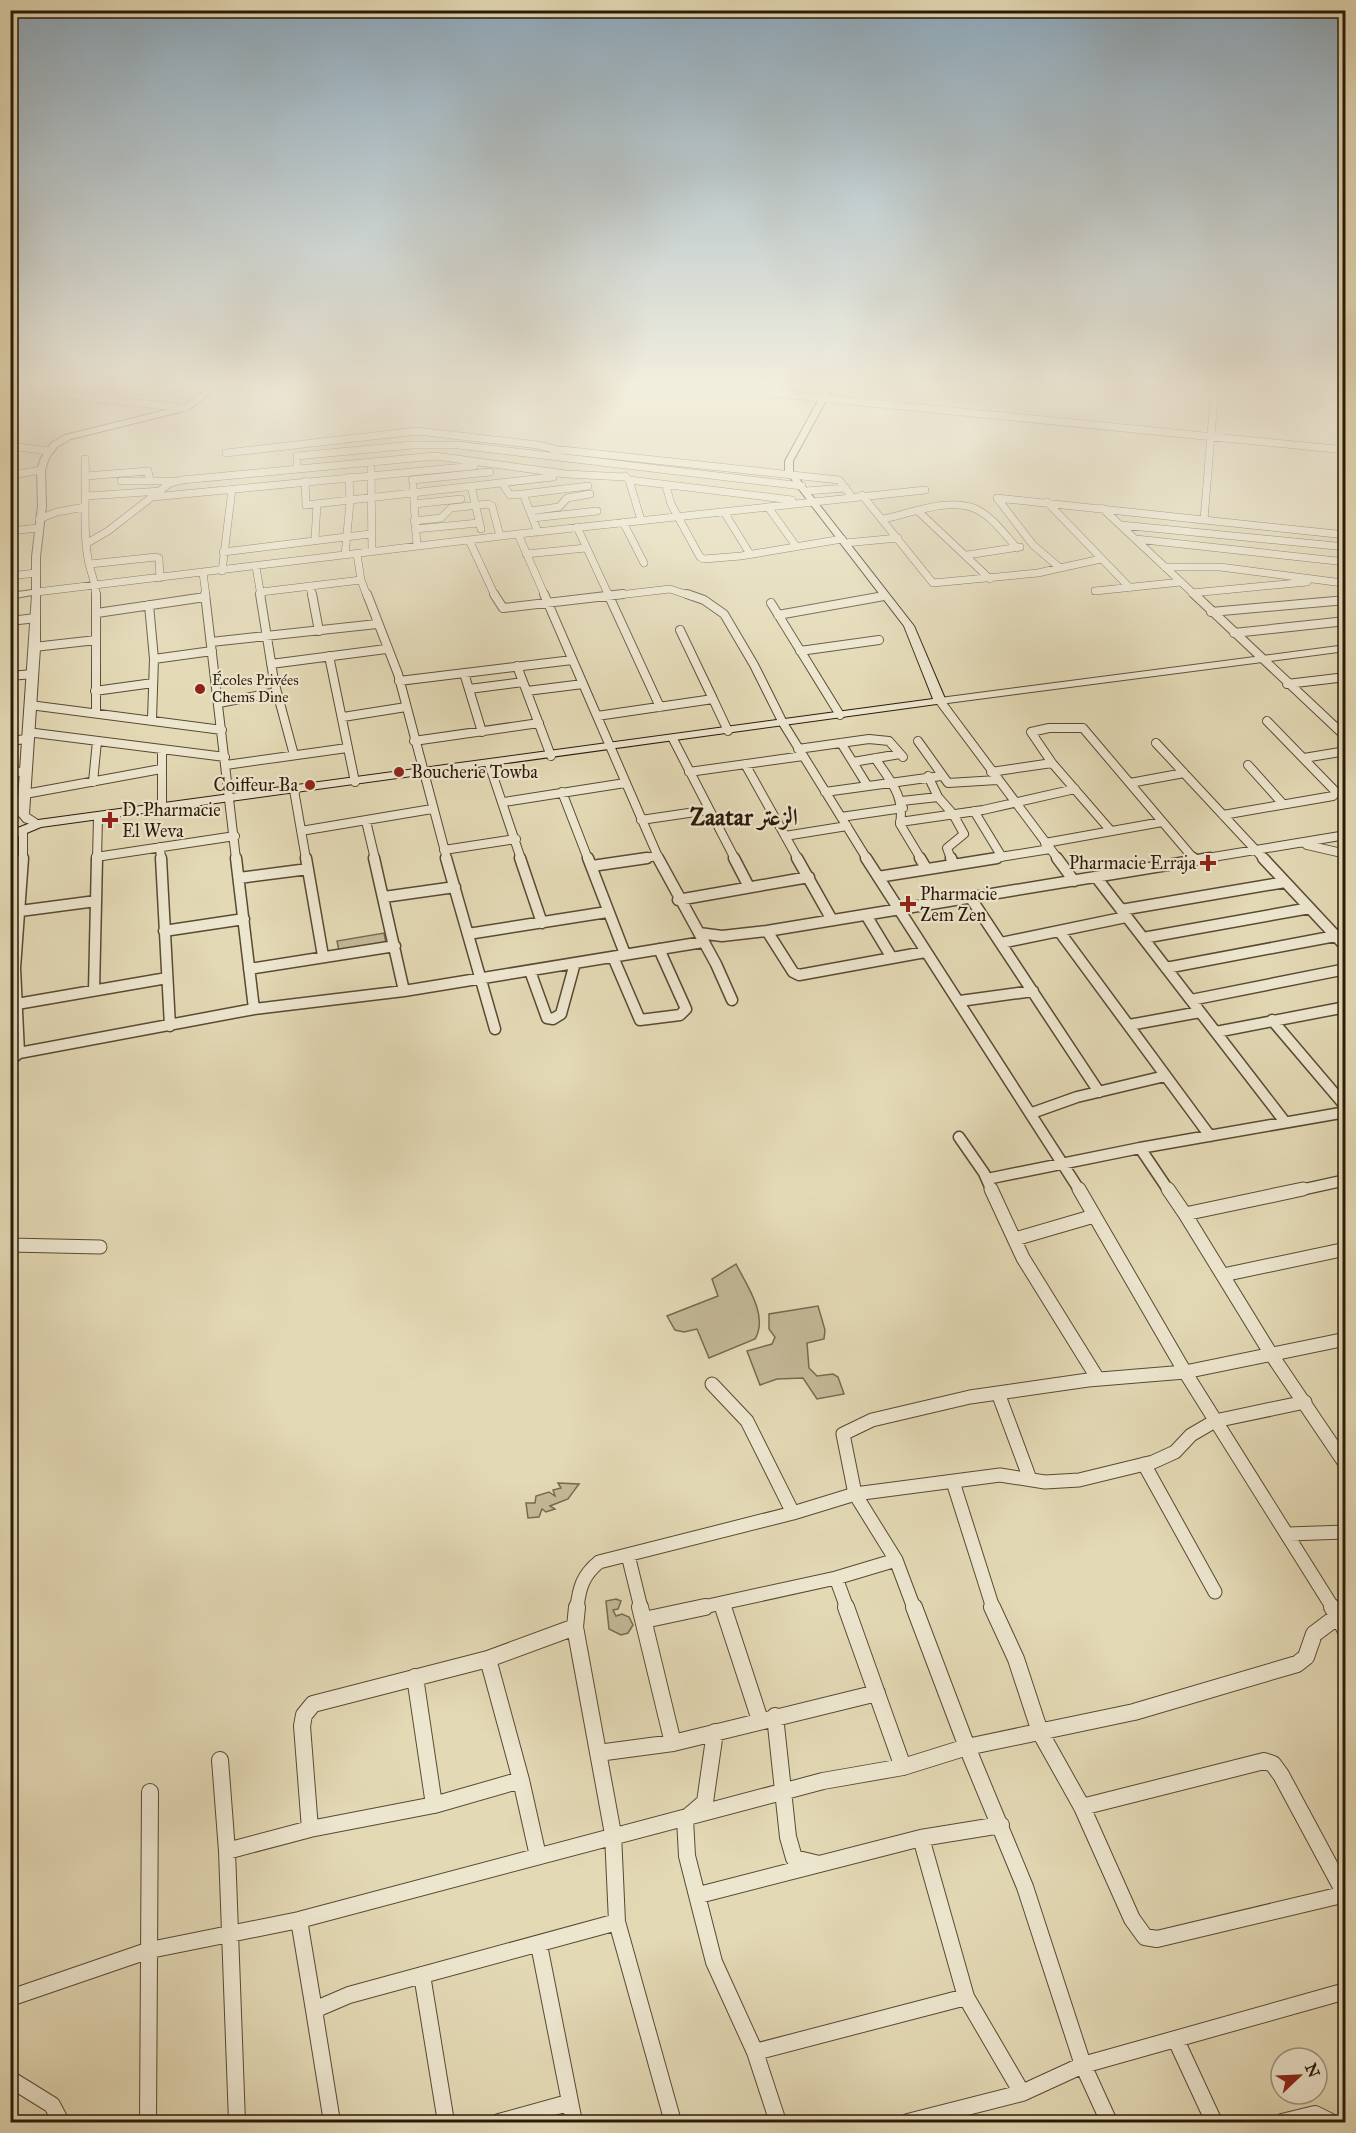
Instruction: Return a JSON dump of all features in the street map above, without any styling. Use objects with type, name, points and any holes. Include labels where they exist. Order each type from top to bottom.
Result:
[{"type":"main road","points":[[17,834],[38,824],[610,748],[940,701],[909,627],[801,486]]},
{"type":"street","points":[[38,824],[28,820],[23,814],[26,735],[33,674],[41,486]]},
{"type":"street","points":[[86,486],[85,507],[90,564],[96,586],[94,691],[96,712]]},
{"type":"street","points":[[89,542],[108,531],[168,486]]},
{"type":"street","points":[[153,497],[264,486]]},
{"type":"street","points":[[306,486],[304,504],[350,502],[476,486]]},
{"type":"street","points":[[345,555],[349,486]]},
{"type":"street","points":[[370,486],[372,552]]},
{"type":"street","points":[[412,486],[417,546]]},
{"type":"street","points":[[471,486],[484,538]]},
{"type":"street","points":[[504,486],[510,495],[589,490]]},
{"type":"street","points":[[545,486],[548,491]]},
{"type":"street","points":[[587,486],[602,525]]},
{"type":"street","points":[[629,486],[641,520]]},
{"type":"street","points":[[898,538],[796,546],[707,560],[702,558],[679,517],[666,486],[852,497],[925,490]]},
{"type":"street","points":[[752,486],[807,495]]},
{"type":"street","points":[[844,486],[852,497]]},
{"type":"street","points":[[1204,520],[1207,486]]},
{"type":"street","points":[[10,596],[500,536],[768,507],[807,495],[846,488]]},
{"type":"street","points":[[222,571],[232,489]]},
{"type":"street","points":[[532,514],[560,507],[567,498],[589,490]]},
{"type":"street","points":[[87,496],[161,491]]},
{"type":"street","points":[[523,494],[538,532]]},
{"type":"street","points":[[862,495],[884,519],[933,583],[990,579],[1101,559]]},
{"type":"street","points":[[1060,568],[1033,545],[1011,518],[998,497],[1346,535]]},
{"type":"street","points":[[414,504],[474,501],[492,506],[500,536]]},
{"type":"street","points":[[414,521],[441,518],[449,508],[474,501]]},
{"type":"street","points":[[1047,502],[1130,588]]},
{"type":"street","points":[[315,539],[317,504]]},
{"type":"street","points":[[10,531],[39,523],[57,512],[85,507]]},
{"type":"street","points":[[768,507],[796,546]]},
{"type":"street","points":[[884,519],[963,507],[978,510],[1017,548]]},
{"type":"street","points":[[1102,508],[1258,657],[1346,737]]},
{"type":"street","points":[[532,514],[597,511]]},
{"type":"street","points":[[724,512],[750,554]]},
{"type":"street","points":[[919,512],[990,579]]},
{"type":"street","points":[[989,520],[1011,518]]},
{"type":"street","points":[[623,522],[644,563]]},
{"type":"street","points":[[415,530],[479,523]]},
{"type":"street","points":[[1121,525],[1346,548]]},
{"type":"street","points":[[1263,526],[1268,554]]},
{"type":"street","points":[[577,527],[660,707]]},
{"type":"street","points":[[223,552],[370,534]]},
{"type":"street","points":[[518,534],[641,820],[678,900],[701,938],[732,1000]]},
{"type":"street","points":[[1136,539],[1246,553],[1346,562]]},
{"type":"street","points":[[469,540],[499,605],[510,610],[607,596],[676,590],[719,609],[754,665],[801,753],[898,910],[960,1001],[1063,1162],[1185,1372],[1342,1617],[1346,1631]]},
{"type":"street","points":[[1305,543],[1308,558]]},
{"type":"street","points":[[967,555],[1033,545]]},
{"type":"street","points":[[526,554],[586,548]]},
{"type":"street","points":[[1220,567],[1246,553]]},
{"type":"street","points":[[357,554],[361,580],[399,681],[422,773],[495,1029]]},
{"type":"street","points":[[90,564],[156,557],[159,558],[160,578]]},
{"type":"street","points":[[1317,559],[1317,581]]},
{"type":"street","points":[[256,567],[265,637],[276,692],[294,754]]},
{"type":"street","points":[[1165,567],[1220,567],[1345,584]]},
{"type":"street","points":[[10,576],[36,573]]},
{"type":"street","points":[[202,573],[231,799],[254,1009]]},
{"type":"street","points":[[261,592],[361,580]]},
{"type":"street","points":[[1192,593],[1317,581]]},
{"type":"street","points":[[1095,591],[1181,582]]},
{"type":"street","points":[[310,586],[319,631]]},
{"type":"street","points":[[778,615],[884,596]]},
{"type":"street","points":[[97,613],[206,597]]},
{"type":"street","points":[[1211,612],[1346,600]]},
{"type":"street","points":[[771,603],[840,716]]},
{"type":"street","points":[[149,605],[154,659],[152,719]]},
{"type":"street","points":[[10,621],[36,618]]},
{"type":"street","points":[[1234,633],[1346,621]]},
{"type":"street","points":[[154,659],[265,637],[377,624]]},
{"type":"street","points":[[680,630],[728,731]]},
{"type":"street","points":[[34,647],[96,640]]},
{"type":"street","points":[[800,651],[879,640]]},
{"type":"street","points":[[1074,880],[940,701],[1258,657],[1346,648]]},
{"type":"street","points":[[271,664],[386,649]]},
{"type":"street","points":[[329,656],[355,782]]},
{"type":"street","points":[[399,681],[572,660]]},
{"type":"street","points":[[517,666],[551,756]]},
{"type":"street","points":[[464,673],[482,732]]},
{"type":"street","points":[[10,676],[33,674]]},
{"type":"street","points":[[1287,684],[1346,677]]},
{"type":"street","points":[[469,689],[523,682]]},
{"type":"street","points":[[94,691],[153,683]]},
{"type":"street","points":[[527,691],[583,684]]},
{"type":"street","points":[[219,703],[276,692]]},
{"type":"street","points":[[597,716],[713,699]]},
{"type":"street","points":[[30,705],[152,719],[222,730]]},
{"type":"street","points":[[343,717],[406,707]]},
{"type":"street","points":[[1223,815],[1335,795],[1331,784],[1266,721]]},
{"type":"street","points":[[414,741],[539,723]]},
{"type":"street","points":[[1111,831],[1052,763],[1031,732],[1049,728],[1081,727],[1195,860]]},
{"type":"street","points":[[10,741],[26,735],[97,741],[162,749],[226,761],[347,748]]},
{"type":"street","points":[[673,739],[749,887]]},
{"type":"street","points":[[689,772],[745,764],[869,739],[889,741],[902,755],[853,762]]},
{"type":"street","points":[[93,782],[97,741]]},
{"type":"street","points":[[918,741],[941,776],[951,784],[997,780]]},
{"type":"street","points":[[841,743],[867,785]]},
{"type":"street","points":[[1156,743],[1285,882],[1340,935],[1346,947]]},
{"type":"street","points":[[162,749],[162,809]]},
{"type":"street","points":[[1304,758],[1346,750]]},
{"type":"street","points":[[875,758],[903,804],[900,822],[926,868]]},
{"type":"street","points":[[991,772],[1052,763]]},
{"type":"street","points":[[489,764],[504,802],[542,923]]},
{"type":"street","points":[[745,764],[832,920]]},
{"type":"street","points":[[1248,765],[1282,804]]},
{"type":"street","points":[[25,794],[161,769]]},
{"type":"street","points":[[10,773],[26,771]]},
{"type":"street","points":[[1130,783],[1184,773]]},
{"type":"street","points":[[928,776],[938,797],[953,814],[964,834],[947,848],[953,864]]},
{"type":"street","points":[[825,792],[941,776]]},
{"type":"street","points":[[504,802],[625,783]]},
{"type":"street","points":[[900,822],[974,811],[1075,789]]},
{"type":"street","points":[[294,790],[323,956]]},
{"type":"street","points":[[562,792],[625,954]]},
{"type":"street","points":[[785,836],[844,822],[903,804],[938,797]]},
{"type":"street","points":[[301,831],[432,809]]},
{"type":"street","points":[[641,820],[709,810]]},
{"type":"street","points":[[974,811],[1002,857]]},
{"type":"street","points":[[94,990],[98,817]]},
{"type":"street","points":[[366,821],[405,991]]},
{"type":"street","points":[[878,877],[1002,857],[1111,831],[1162,822]]},
{"type":"street","points":[[17,834],[22,880],[13,968],[17,1004],[15,1056],[254,1009],[405,991],[481,979],[659,949],[701,938],[767,931],[1346,835]]},
{"type":"street","points":[[96,857],[235,836]]},
{"type":"street","points":[[444,850],[516,839]]},
{"type":"street","points":[[1295,843],[1346,854]]},
{"type":"street","points":[[160,847],[170,1026]]},
{"type":"street","points":[[1335,851],[1346,863]]},
{"type":"street","points":[[592,866],[658,856]]},
{"type":"street","points":[[239,878],[308,869]]},
{"type":"street","points":[[678,900],[809,877]]},
{"type":"street","points":[[1096,877],[1285,1122]]},
{"type":"street","points":[[10,882],[22,880]]},
{"type":"street","points":[[1001,943],[1059,931],[1123,913],[1285,882]]},
{"type":"street","points":[[384,897],[455,887]]},
{"type":"street","points":[[970,897],[1099,1092]]},
{"type":"street","points":[[20,911],[96,901]]},
{"type":"street","points":[[1143,939],[1310,908]]},
{"type":"street","points":[[468,934],[607,912]]},
{"type":"street","points":[[866,915],[892,958]]},
{"type":"street","points":[[164,931],[243,919]]},
{"type":"street","points":[[767,931],[793,972],[799,975],[925,952]]},
{"type":"street","points":[[1059,931],[1210,1136]]},
{"type":"street","points":[[1166,968],[1340,935]]},
{"type":"street","points":[[249,969],[395,946]]},
{"type":"street","points":[[613,957],[640,1020],[680,1015],[686,1009],[659,949]]},
{"type":"street","points":[[530,971],[547,1018],[553,1019],[561,1014],[575,963]]},
{"type":"street","points":[[1191,1000],[1343,973]]},
{"type":"street","points":[[17,1004],[167,978]]},
{"type":"street","points":[[960,1001],[1033,991]]},
{"type":"street","points":[[1216,1032],[1346,1007]]},
{"type":"street","points":[[1129,1025],[1200,1012]]},
{"type":"street","points":[[987,1179],[1063,1162],[1346,1110],[1272,1020]]},
{"type":"street","points":[[1032,1113],[1099,1092],[1165,1076]]},
{"type":"street","points":[[959,1137],[987,1179],[1023,1258],[1098,1380]]},
{"type":"street","points":[[1140,1148],[1185,1214],[1271,1354],[1346,1465]]},
{"type":"street","points":[[1185,1214],[1346,1180]]},
{"type":"street","points":[[1015,1239],[1094,1216]]},
{"type":"street","points":[[10,1245],[100,1247]]},
{"type":"street","points":[[1223,1275],[1346,1249]]},
{"type":"street","points":[[1109,2122],[1083,2065],[1025,1887],[1001,1825],[966,1747],[896,1560],[855,1494],[843,1434],[872,1420],[970,1397],[1098,1380],[1185,1372],[1346,1339]]},
{"type":"street","points":[[712,1384],[747,1420],[793,1513]]},
{"type":"street","points":[[998,1393],[1030,1479]]},
{"type":"street","points":[[673,2122],[617,1922],[613,1834],[575,1627],[579,1588],[587,1572],[599,1562],[793,1513],[855,1494],[1000,1474],[1062,1483],[1144,1464],[1175,1452],[1191,1435],[1215,1421],[1305,1402]]},
{"type":"street","points":[[1144,1464],[1215,1592]]},
{"type":"street","points":[[952,1482],[985,1589],[1004,1637],[1016,1659],[1040,1732],[1082,1807],[1132,1919],[1145,1937],[1150,1940],[1345,1894],[1281,1775],[1273,1764],[1264,1761],[1082,1807]]},
{"type":"street","points":[[1288,1534],[1346,1532]]},
{"type":"street","points":[[628,1555],[673,1743]]},
{"type":"street","points":[[644,1620],[836,1578],[896,1560]]},
{"type":"street","points":[[836,1578],[903,1767]]},
{"type":"street","points":[[722,1603],[768,1718],[785,1792],[788,1837],[794,1858],[823,1865]]},
{"type":"street","points":[[10,1998],[150,1950],[299,1920],[613,1834],[686,1819],[843,1776],[903,1767],[966,1747],[1134,1712],[1297,1664],[1306,1657],[1314,1634],[1342,1617]]},
{"type":"street","points":[[310,1829],[302,1726],[307,1711],[313,1704],[488,1659],[575,1627]]},
{"type":"street","points":[[488,1659],[521,1780],[538,1856]]},
{"type":"street","points":[[415,1677],[434,1805]]},
{"type":"street","points":[[598,1753],[673,1743],[877,1693]]},
{"type":"street","points":[[686,1819],[705,1803],[715,1732]]},
{"type":"street","points":[[220,1760],[231,1935],[237,2122]]},
{"type":"street","points":[[227,1851],[310,1829],[434,1805],[521,1780]]},
{"type":"street","points":[[148,2122],[150,1792]]},
{"type":"street","points":[[686,1819],[687,1856],[714,1962],[755,2052],[778,2122]]},
{"type":"street","points":[[699,1896],[921,1838],[1001,1825]]},
{"type":"street","points":[[921,1838],[966,1997],[1022,2093]]},
{"type":"street","points":[[299,1920],[332,2122]]},
{"type":"street","points":[[314,2010],[349,1995],[617,1922]]},
{"type":"street","points":[[539,1945],[568,2103],[574,2122]]},
{"type":"street","points":[[423,1975],[446,2122]]},
{"type":"street","points":[[908,2122],[1022,2093],[1083,2065],[1346,1991]]},
{"type":"street","points":[[755,2052],[966,1997]]},
{"type":"street","points":[[1176,2040],[1214,2122]]},
{"type":"street","points":[[10,2079],[51,2105],[61,2122]]},
{"type":"street","points":[[499,2122],[568,2103]]},
{"type":"street","points":[[1282,2122],[1315,2114],[1331,2122]]},
{"type":"shaded area","points":[[384,933],[386,943],[339,951],[337,941]]},
{"type":"shaded area","points":[[736,1264],[755,1300],[759,1330],[755,1339],[709,1358],[697,1329],[684,1332],[675,1330],[667,1316],[718,1296],[712,1279]]},
{"type":"shaded area","points":[[818,1306],[825,1330],[824,1339],[807,1343],[809,1368],[817,1376],[833,1374],[838,1377],[844,1394],[817,1399],[803,1378],[777,1379],[760,1385],[747,1351],[772,1344],[775,1337],[769,1329],[769,1314]]},
{"type":"shaded area","points":[[558,1483],[579,1484],[568,1499],[550,1506],[555,1509],[546,1512],[542,1509],[539,1517],[528,1518],[526,1503],[535,1503],[536,1496],[549,1492],[555,1496],[553,1490],[561,1488]]},
{"type":"shaded area","points":[[616,1599],[621,1601],[618,1609],[613,1610],[616,1616],[622,1614],[629,1617],[633,1625],[628,1633],[621,1635],[609,1629],[606,1601]]},
{"type":"place","name":"Écoles Privées Chems Dine","points":[[200,689]]},
{"type":"place","name":"Boucherie Towba","points":[[399,772]]},
{"type":"place","name":"Coiffeur Ba","points":[[310,785]]},
{"type":"place","name":"D. Pharmacie El Weva","points":[[110,820]]},
{"type":"place","name":"Pharmacie Erraja","points":[[1208,863]]},
{"type":"place","name":"Pharmacie Zem Zen","points":[[908,904]]},
{"type":"district","name":"Zaatar الزعتر","points":[[744,817]]}]
